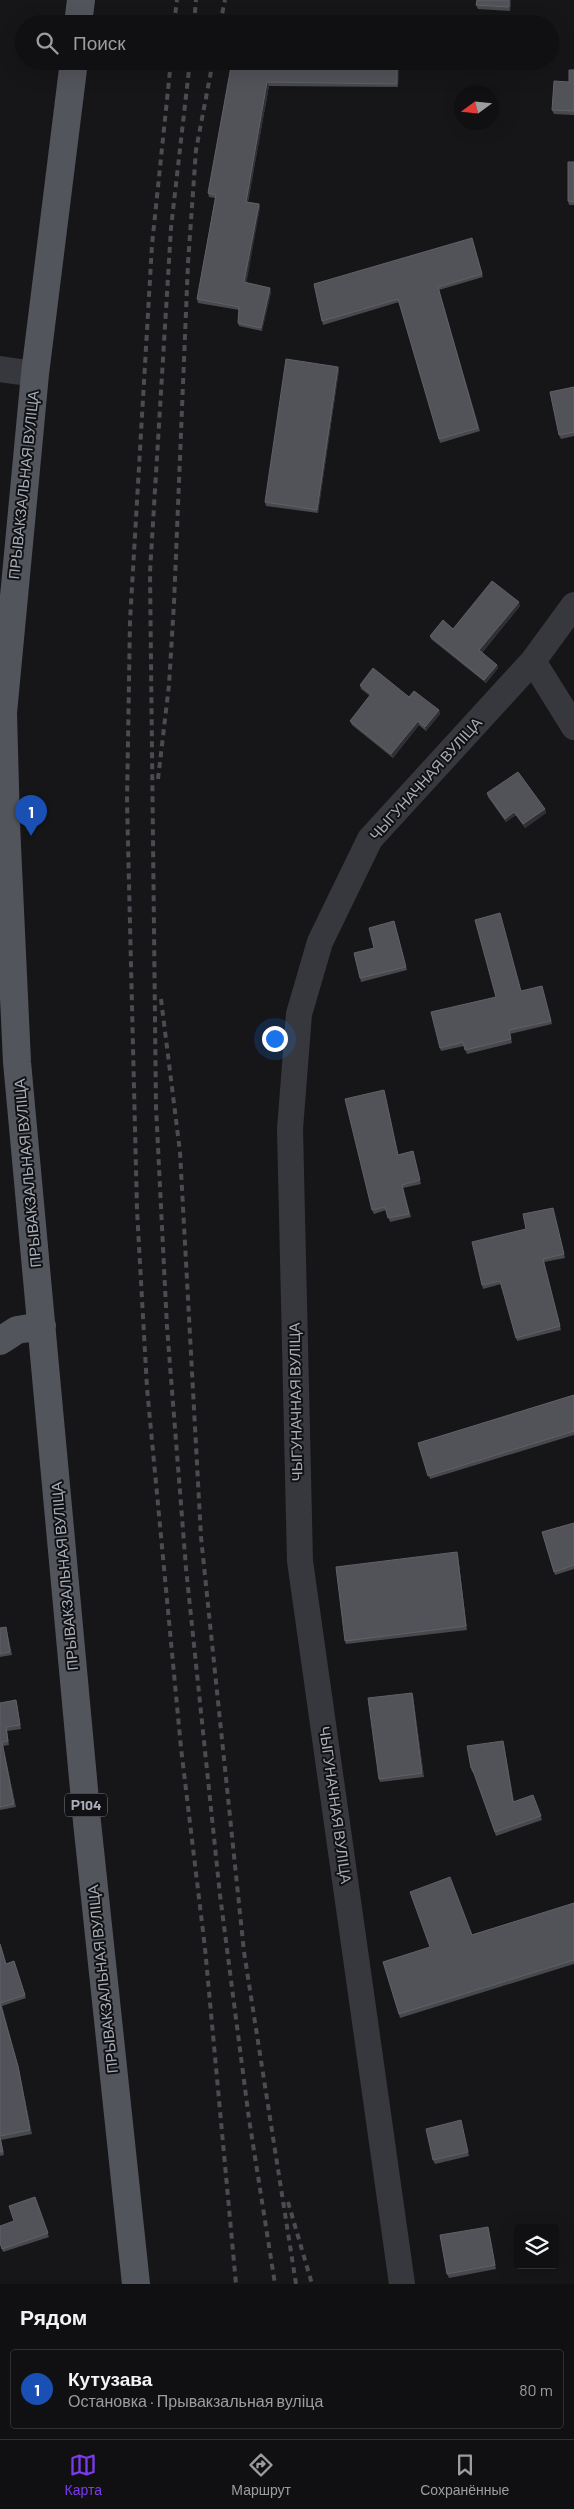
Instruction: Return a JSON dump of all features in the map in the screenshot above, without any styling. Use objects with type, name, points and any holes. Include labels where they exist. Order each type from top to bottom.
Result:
[{"type":"main road","points":[[79,15],[81,0]]},
{"type":"main road","name":"ПРЫВАКЗАЛЬНАЯ ВУЛІЦА","points":[[73,70],[35,374],[8,565],[3,713],[6,824],[17,1062],[87,1822],[136,2284]]},
{"type":"main road","points":[[0,1341],[17,1330],[42,1326]]},
{"type":"street","points":[[0,369],[35,374]]},
{"type":"street","name":"ЧЫГУНАЧНАЯ ВУЛІЦА","points":[[402,2284],[300,1561],[291,1119],[302,1005],[320,942],[370,839],[533,661],[574,605]]},
{"type":"street","points":[[533,661],[574,727]]},
{"type":"building","points":[[477,0],[509,0],[509,7],[476,5]]},
{"type":"building","points":[[230,70],[397,70],[397,84],[267,82],[246,202],[259,204],[244,282],[270,288],[261,328],[238,323],[239,307],[197,299],[216,195],[208,193]]},
{"type":"building","points":[[569,70],[574,70],[574,111],[552,110],[554,81],[569,82]]},
{"type":"building","points":[[568,162],[574,162],[574,202],[568,201]]},
{"type":"building","points":[[472,238],[482,274],[438,287],[478,428],[439,439],[398,299],[322,321],[314,284]]},
{"type":"building","points":[[286,359],[338,367],[317,510],[265,502]]},
{"type":"building","points":[[574,387],[574,432],[559,435],[550,392]]},
{"type":"building","points":[[492,581],[519,602],[479,650],[497,665],[484,680],[430,636],[443,620],[453,629]]},
{"type":"building","points":[[373,668],[409,697],[414,691],[439,710],[425,727],[418,721],[391,754],[350,721],[371,694],[360,685]]},
{"type":"building","points":[[518,772],[545,809],[523,824],[514,812],[505,819],[487,793]]},
{"type":"building","points":[[500,913],[521,991],[542,986],[551,1021],[509,1030],[511,1039],[465,1050],[463,1042],[440,1048],[431,1012],[496,997],[475,920]]},
{"type":"building","points":[[394,921],[406,967],[360,978],[354,953],[374,948],[369,928]]},
{"type":"building","points":[[384,1090],[398,1155],[413,1151],[420,1180],[402,1185],[409,1214],[388,1218],[385,1207],[372,1210],[345,1099]]},
{"type":"building","points":[[553,1208],[564,1254],[543,1259],[560,1326],[516,1338],[500,1281],[482,1285],[472,1242],[526,1229],[523,1214]]},
{"type":"building","points":[[574,1395],[574,1431],[428,1476],[418,1443]]},
{"type":"building","points":[[574,1523],[574,1565],[554,1572],[542,1532]]},
{"type":"building","points":[[457,1552],[466,1626],[345,1641],[336,1567]]},
{"type":"building","points":[[6,1627],[10,1652],[0,1654],[0,1628]]},
{"type":"building","points":[[412,1693],[422,1773],[379,1779],[368,1698]]},
{"type":"building","points":[[16,1700],[20,1725],[6,1727],[8,1741],[2,1742],[14,1804],[0,1807],[0,1703]]},
{"type":"building","points":[[503,1741],[513,1802],[533,1795],[541,1816],[495,1832],[471,1768],[467,1746]]},
{"type":"building","points":[[450,1877],[472,1935],[574,1903],[574,1960],[399,2014],[383,1962],[430,1947],[410,1892]]},
{"type":"building","points":[[0,1944],[6,1964],[14,1961],[25,1995],[0,2003]]},
{"type":"building","points":[[0,2003],[18,2066],[30,2130],[0,2136]]},
{"type":"building","points":[[461,2120],[468,2152],[433,2160],[426,2129]]},
{"type":"building","points":[[0,2137],[3,2152],[0,2152]]},
{"type":"building","points":[[35,2197],[48,2233],[2,2249],[0,2226],[14,2221],[9,2206]]},
{"type":"building","points":[[488,2227],[495,2265],[447,2274],[440,2235]]},
{"type":"railway","points":[[175,15],[177,0]]},
{"type":"railway","points":[[195,15],[196,0]]},
{"type":"railway","points":[[222,15],[225,0]]},
{"type":"railway","points":[[170,70],[152,245],[130,621],[127,802],[137,1210],[147,1388],[181,1748],[205,1948],[236,2284]]},
{"type":"railway","points":[[189,70],[171,228],[150,572],[156,1107],[167,1327],[186,1568],[220,1895],[249,2119],[275,2284]]},
{"type":"railway","points":[[158,779],[169,685],[174,603],[188,263],[196,150],[211,70]]},
{"type":"railway","points":[[161,999],[180,1152],[201,1537],[244,1952],[296,2284]]},
{"type":"railway","points":[[288,2202],[312,2284]]},
{"type":"place","name":"Кутузава","points":[[31,836]]}]
